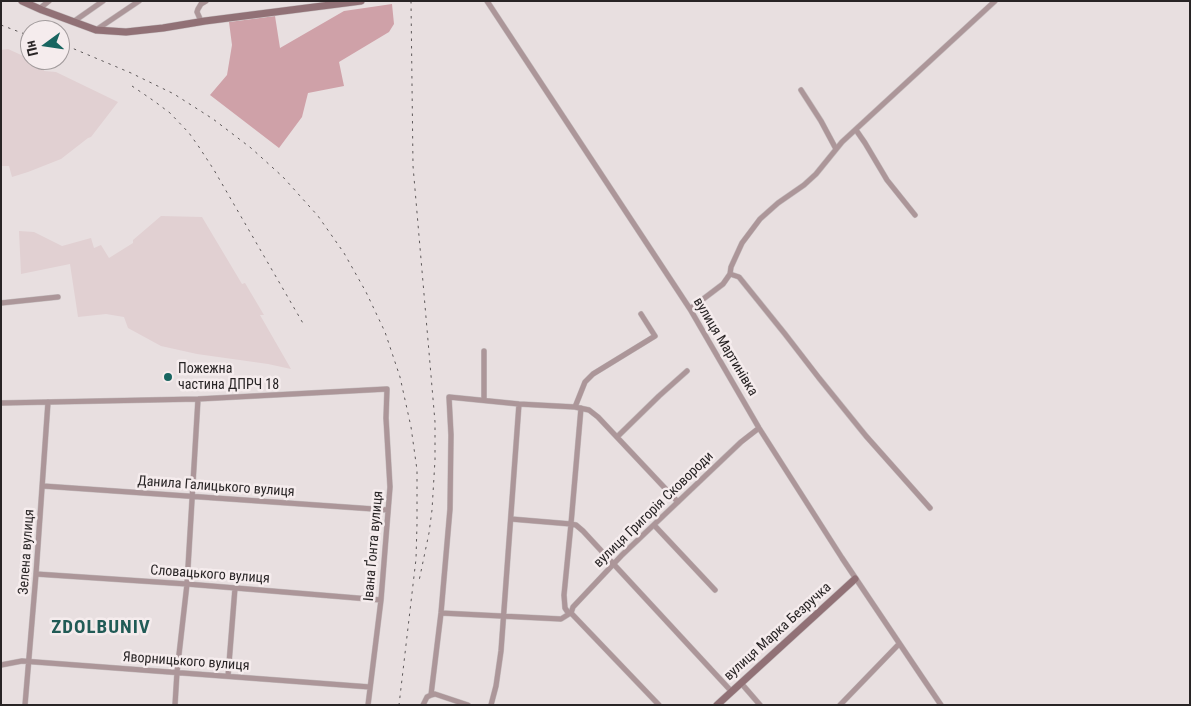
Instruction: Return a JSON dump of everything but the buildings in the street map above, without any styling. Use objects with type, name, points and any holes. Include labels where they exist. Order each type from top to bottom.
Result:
[{"type":"main road","points":[[22,1],[96,30],[138,32],[301,6],[361,1]]},
{"type":"main road","name":"вулиця Марка Безручка","points":[[717,705],[855,579]]},
{"type":"street","points":[[39,8],[49,1]]},
{"type":"street","points":[[73,22],[104,1]]},
{"type":"street","points":[[96,30],[139,1]]},
{"type":"street","points":[[201,21],[197,12],[201,4],[206,1]]},
{"type":"street","name":"вулиця Мартинівка","points":[[487,1],[690,308],[759,428],[855,579],[941,705]]},
{"type":"street","points":[[690,308],[723,284],[730,274],[731,267],[742,243],[760,219],[816,174],[836,149],[995,1]]},
{"type":"street","points":[[801,90],[836,149]]},
{"type":"street","points":[[856,130],[887,180],[915,216]]},
{"type":"street","points":[[730,274],[739,277],[866,436],[930,508]]},
{"type":"street","points":[[1,303],[58,297]]},
{"type":"street","points":[[641,314],[654,336],[593,374],[585,382],[578,407],[571,524],[564,595],[565,608],[570,614],[659,705]]},
{"type":"street","points":[[484,351],[484,400]]},
{"type":"street","points":[[617,437],[658,396],[687,371]]},
{"type":"street","name":"Івана Ґонта вулиця","points":[[198,400],[387,389],[386,418],[390,487],[381,600],[368,705]]},
{"type":"street","points":[[423,705],[431,694],[442,613],[450,509],[451,435],[449,397],[519,404],[578,407],[589,410],[598,417],[678,502]]},
{"type":"street","points":[[1,403],[198,400],[187,584],[175,705]]},
{"type":"street","name":"Зелена вулиця","points":[[26,705],[48,402]]},
{"type":"street","points":[[491,705],[496,686],[504,617],[519,404]]},
{"type":"street","name":"вулиця Григорія Сковороди","points":[[570,614],[573,607],[613,564],[741,442],[759,428]]},
{"type":"street","name":"Данила Галицького вулиця","points":[[43,486],[388,510]]},
{"type":"street","points":[[511,519],[576,525],[732,692]]},
{"type":"street","points":[[654,525],[715,590]]},
{"type":"street","name":"Словацького вулиця","points":[[36,574],[381,600]]},
{"type":"street","points":[[228,676],[235,588]]},
{"type":"street","points":[[442,613],[560,619],[570,614]]},
{"type":"street","points":[[840,705],[899,644]]},
{"type":"street","name":"Яворницького вулиця","points":[[1,665],[22,661],[370,687]]},
{"type":"street","points":[[741,683],[760,705]]},
{"type":"street","points":[[431,694],[439,694],[468,705]]},
{"type":"shaded area","points":[[392,4],[394,24],[389,32],[339,62],[344,86],[308,93],[302,117],[279,148],[210,95],[227,75],[232,45],[229,22],[275,16],[280,48],[344,11]]},
{"type":"shaded area","points":[[8,49],[20,54],[20,70],[56,72],[118,102],[91,137],[61,159],[12,177],[9,166],[1,166],[1,50]]},
{"type":"shaded area","points":[[161,216],[202,217],[242,284],[245,283],[264,315],[260,315],[291,369],[197,354],[161,346],[128,328],[124,317],[106,314],[78,317],[70,264],[21,274],[19,231],[34,232],[62,246],[91,238],[94,248],[101,245],[109,258],[133,243],[133,240]]},
{"type":"railway","points":[[411,1],[413,166],[435,422],[432,510],[419,581]]},
{"type":"railway","points":[[1,25],[20,32]]},
{"type":"railway","points":[[70,47],[131,73],[174,94],[213,119],[251,148],[283,177],[318,216],[344,253],[366,292],[385,332],[400,377],[411,427],[417,470],[416,559],[399,705]]},
{"type":"railway","points":[[132,86],[170,113],[189,133],[214,170],[304,325]]},
{"type":"place","name":"Пожежна частина ДПРЧ 18","points":[[168,377]]},
{"type":"district","name":"ZDOLBUNIV","points":[[101,628]]}]
